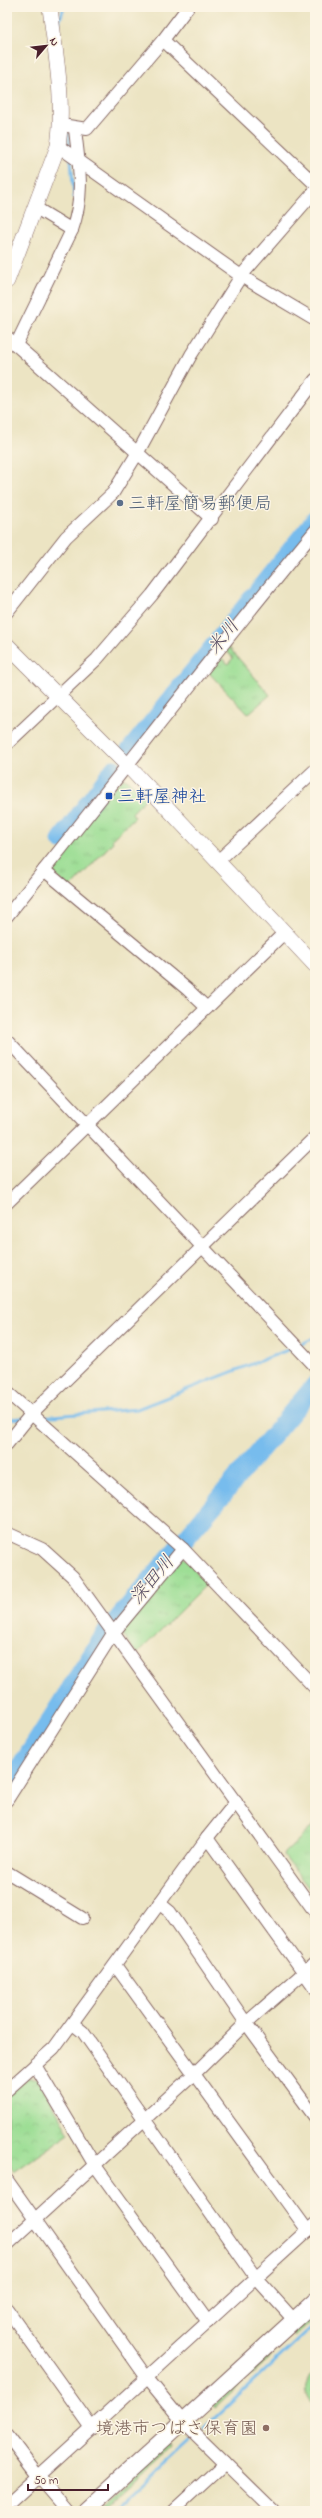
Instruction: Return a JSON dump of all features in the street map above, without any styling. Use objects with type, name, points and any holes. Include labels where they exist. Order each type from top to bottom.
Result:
[{"type":"main road","points":[[85,2511],[315,2301]]},
{"type":"street","points":[[50,7],[68,126],[80,162],[79,208],[72,230],[12,341],[137,454],[212,519]]},
{"type":"street","points":[[68,126],[86,129],[163,40],[188,7]]},
{"type":"street","points":[[163,40],[315,184]]},
{"type":"street","points":[[7,282],[58,146],[68,126]]},
{"type":"street","points":[[58,146],[241,276],[315,320]]},
{"type":"street","points":[[7,612],[66,536],[113,493],[137,454],[191,355],[241,276],[315,192]]},
{"type":"street","points":[[36,208],[72,230]]},
{"type":"street","points":[[7,744],[97,660],[212,519],[315,380]]},
{"type":"street","points":[[8,911],[44,870],[128,766],[244,617],[315,530]]},
{"type":"street","points":[[7,645],[128,766],[315,965]]},
{"type":"street","points":[[218,861],[315,770]]},
{"type":"street","points":[[44,870],[187,989],[207,1008]]},
{"type":"street","points":[[7,1203],[284,932]]},
{"type":"street","points":[[7,1040],[315,1366]]},
{"type":"street","points":[[7,1444],[32,1413],[315,1137]]},
{"type":"street","points":[[7,1392],[183,1550],[315,1688]]},
{"type":"street","points":[[7,1533],[42,1549],[73,1577],[315,1912]]},
{"type":"street","points":[[7,1800],[114,1632],[183,1550]]},
{"type":"street","points":[[7,2090],[54,2048],[73,2024],[206,1838],[236,1802]]},
{"type":"street","points":[[206,1838],[315,1988]]},
{"type":"street","points":[[7,1872],[82,1918]]},
{"type":"street","points":[[159,1903],[170,1912],[246,2023],[315,2117]]},
{"type":"street","points":[[7,2245],[194,2074],[246,2023],[303,1971],[315,1963]]},
{"type":"street","points":[[7,2504],[311,2227],[194,2074],[115,1965]]},
{"type":"street","points":[[73,2024],[82,2032],[256,2278],[294,2320]]},
{"type":"street","points":[[35,2065],[94,2164],[208,2322]]},
{"type":"street","points":[[7,2180],[147,2378],[183,2422],[274,2511]]},
{"type":"street","points":[[7,2309],[92,2428]]},
{"type":"street","points":[[7,2435],[38,2476],[68,2511]]},
{"type":"street","points":[[181,2509],[225,2463]]},
{"type":"green space","points":[[227,645],[270,695],[248,714],[208,672],[219,656],[228,664],[233,658],[225,649]]},
{"type":"green space","points":[[125,778],[147,797],[132,813],[135,817],[112,839],[113,842],[70,888],[51,871],[108,794]]},
{"type":"green space","points":[[183,1557],[207,1584],[137,1654],[119,1630]]},
{"type":"green space","points":[[315,1824],[315,1896],[284,1856],[285,1853]]},
{"type":"green space","points":[[28,2078],[37,2078],[70,2133],[14,2172],[7,2161],[7,2096]]},
{"type":"green space","points":[[315,2312],[315,2317],[294,2337],[293,2333]]},
{"type":"green space","points":[[268,2356],[272,2356],[215,2408],[213,2406]]},
{"type":"green space","points":[[315,2369],[315,2406],[308,2396],[306,2388]]},
{"type":"green space","points":[[169,2445],[171,2448],[101,2511],[96,2511]]},
{"type":"waterway","points":[[59,22],[64,7]]},
{"type":"waterway","points":[[68,129],[70,151]]},
{"type":"waterway","points":[[71,159],[74,197]]},
{"type":"waterway","name":"米川","points":[[128,753],[315,520]]},
{"type":"waterway","name":"米川","points":[[61,840],[114,769]]},
{"type":"waterway","points":[[300,1345],[315,1337]]},
{"type":"waterway","points":[[41,1417],[137,1409],[293,1348]]},
{"type":"waterway","name":"深田川","points":[[7,1788],[105,1634],[315,1385]]},
{"type":"waterway","points":[[7,1419],[23,1418]]},
{"type":"waterway","points":[[204,2428],[315,2324]]},
{"type":"waterway","points":[[114,2511],[190,2441]]},
{"type":"place","name":"三軒屋簡易郵便局","points":[[120,503]]},
{"type":"place","name":"三軒屋神社","points":[[109,796]]},
{"type":"place","name":"境港市つばさ保育園","points":[[266,2428]]}]
